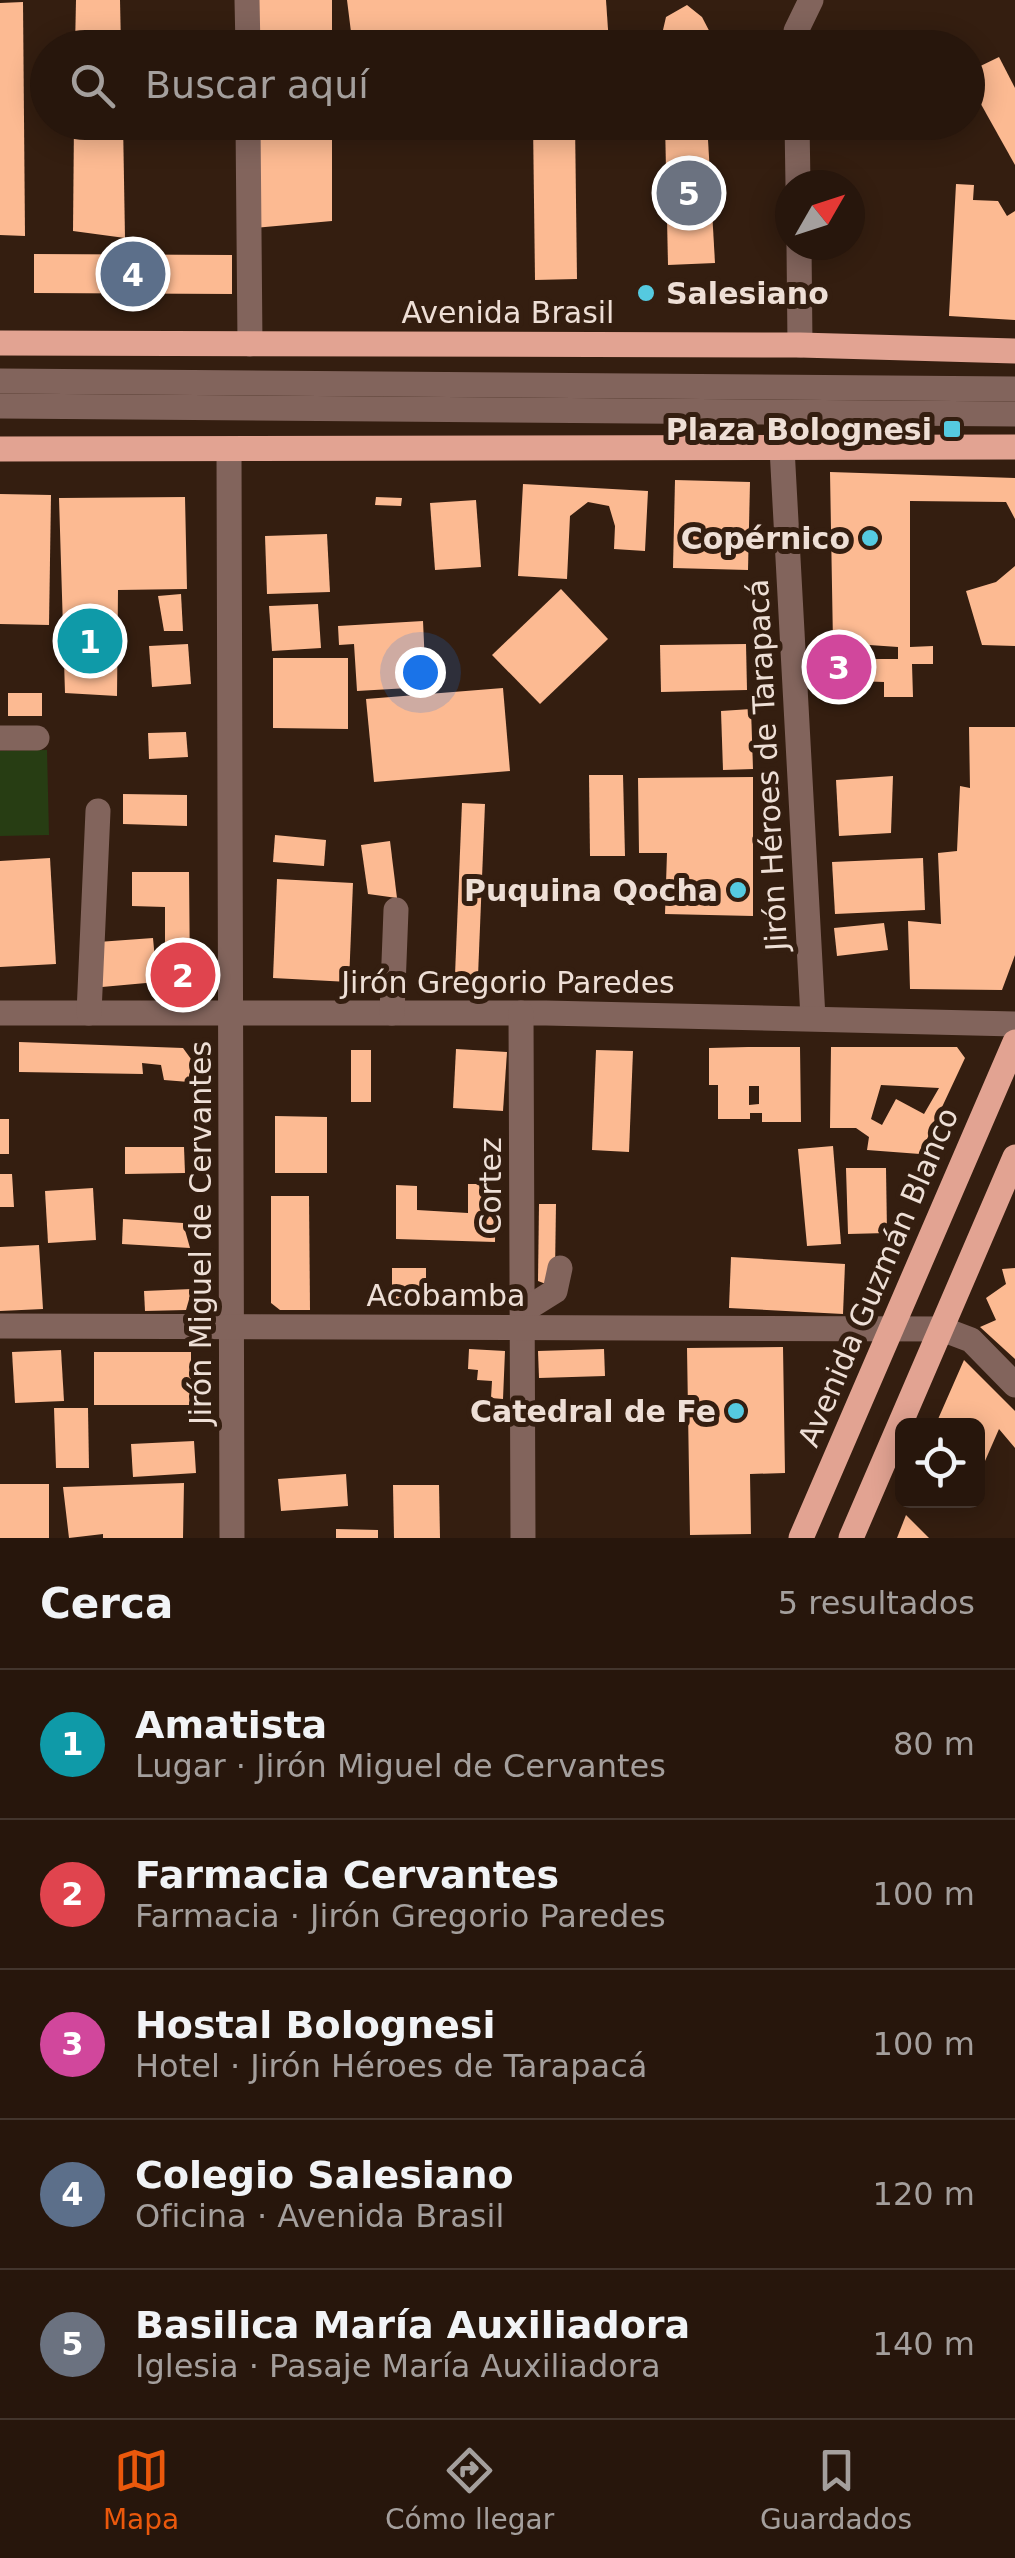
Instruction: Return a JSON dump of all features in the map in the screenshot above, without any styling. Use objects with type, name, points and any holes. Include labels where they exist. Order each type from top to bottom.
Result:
[{"type":"main road","name":"Avenida Brasil","points":[[0,343],[800,344],[1015,351]]},
{"type":"main road","points":[[0,449],[1015,447]]},
{"type":"main road","name":"Avenida Guzmán Blanco","points":[[801,1538],[1015,1042]]},
{"type":"main road","points":[[850,1538],[1015,1157]]},
{"type":"street","points":[[248,0],[248,30]]},
{"type":"street","points":[[796,30],[811,0]]},
{"type":"street","points":[[248,140],[250,344]]},
{"type":"street","points":[[797,140],[798,170]]},
{"type":"street","points":[[799,260],[800,344]]},
{"type":"street","points":[[0,381],[1015,389]]},
{"type":"street","points":[[0,406],[1015,414]]},
{"type":"street","name":"Jirón Héroes de Tarapacá","points":[[782,448],[814,1018]]},
{"type":"street","name":"Jirón Miguel de Cervantes","points":[[229,449],[232,1538]]},
{"type":"street","points":[[0,738],[37,738]]},
{"type":"street","points":[[89,1013],[98,811]]},
{"type":"street","points":[[392,1013],[396,910]]},
{"type":"street","name":"Jirón Gregorio Paredes","points":[[0,1013],[521,1013],[1015,1024]]},
{"type":"street","name":"Cortez","points":[[521,1013],[523,1538]]},
{"type":"street","points":[[523,1319],[555,1291],[560,1268]]},
{"type":"street","name":"Acobamba","points":[[0,1326],[232,1327],[523,1319],[942,1329]]},
{"type":"street","points":[[942,1329],[971,1340],[1015,1385]]},
{"type":"green space","points":[[47,750],[49,835],[0,836],[0,751]]},
{"type":"building","points":[[76,0],[120,0],[121,30],[75,30]]},
{"type":"building","points":[[259,0],[332,0],[332,30],[258,30]]},
{"type":"building","points":[[347,0],[606,0],[608,30],[351,30]]},
{"type":"building","points":[[23,2],[25,236],[0,235],[0,3]]},
{"type":"building","points":[[687,5],[702,17],[709,30],[663,30],[666,17]]},
{"type":"building","points":[[999,57],[1015,88],[1015,165],[985,111],[985,64]]},
{"type":"building","points":[[74,140],[123,140],[125,238],[73,231]]},
{"type":"building","points":[[256,140],[332,140],[332,221],[254,228]]},
{"type":"building","points":[[533,140],[575,140],[577,279],[535,280]]},
{"type":"building","points":[[665,140],[708,140],[715,263],[668,265]]},
{"type":"building","points":[[956,184],[974,185],[973,200],[998,201],[1007,216],[1015,211],[1015,320],[949,316]]},
{"type":"building","points":[[34,254],[232,255],[232,294],[34,293]]},
{"type":"building","points":[[830,472],[1015,478],[1015,519],[1006,502],[910,501],[910,647],[933,646],[933,664],[912,664],[913,697],[884,697],[884,682],[856,681],[856,700],[834,700]],"holes":[[[855,644],[898,647],[898,659],[862,659]]]},
{"type":"building","points":[[675,480],[750,482],[748,570],[673,568]]},
{"type":"building","points":[[523,484],[648,491],[645,551],[614,549],[615,526],[609,506],[588,502],[570,516],[567,579],[518,576]]},
{"type":"building","points":[[0,494],[51,495],[49,625],[0,624]]},
{"type":"building","points":[[185,497],[187,589],[118,590],[117,696],[65,693],[59,498]]},
{"type":"building","points":[[376,497],[402,498],[401,506],[375,505]]},
{"type":"building","points":[[476,500],[481,567],[435,570],[430,503]]},
{"type":"building","points":[[327,534],[330,592],[267,594],[265,536]]},
{"type":"building","points":[[1015,566],[1015,646],[982,645],[966,591],[996,582]]},
{"type":"building","points":[[561,589],[608,639],[540,704],[492,655]]},
{"type":"building","points":[[181,594],[183,631],[164,631],[158,596]]},
{"type":"building","points":[[318,604],[321,648],[272,651],[269,606]]},
{"type":"building","points":[[423,621],[426,687],[357,691],[354,644],[339,645],[338,626]]},
{"type":"building","points":[[188,644],[191,684],[152,687],[149,646]]},
{"type":"building","points":[[746,644],[747,690],[661,692],[660,645]]},
{"type":"building","points":[[273,658],[348,658],[348,729],[273,728]]},
{"type":"building","points":[[503,688],[510,771],[374,782],[366,699]]},
{"type":"building","points":[[8,693],[42,693],[42,716],[8,716]]},
{"type":"building","points":[[751,709],[753,769],[723,770],[721,711]]},
{"type":"building","points":[[969,727],[1015,727],[1015,955],[1002,990],[910,989],[908,921],[941,924],[938,853],[957,851],[960,786],[970,788]]},
{"type":"building","points":[[186,732],[188,757],[149,759],[148,733]]},
{"type":"building","points":[[589,775],[623,775],[625,856],[590,856]]},
{"type":"building","points":[[893,776],[891,833],[839,836],[836,780]]},
{"type":"building","points":[[753,777],[753,916],[665,914],[667,853],[639,853],[638,778]]},
{"type":"building","points":[[123,794],[187,795],[187,826],[123,824]]},
{"type":"building","points":[[462,803],[485,804],[478,976],[455,975]]},
{"type":"building","points":[[275,835],[326,840],[324,866],[273,862]]},
{"type":"building","points":[[390,841],[397,898],[368,894],[361,845]]},
{"type":"building","points":[[50,858],[56,964],[0,967],[0,861]]},
{"type":"building","points":[[923,858],[925,910],[835,914],[832,862]]},
{"type":"building","points":[[132,872],[189,872],[190,979],[165,991],[165,907],[132,906]]},
{"type":"building","points":[[277,879],[353,883],[349,982],[273,978]]},
{"type":"building","points":[[884,923],[888,950],[837,956],[834,928]]},
{"type":"building","points":[[153,938],[157,982],[102,987],[98,942]]},
{"type":"building","points":[[19,1042],[183,1048],[191,1059],[189,1082],[164,1080],[161,1065],[142,1063],[143,1074],[19,1072]]},
{"type":"building","points":[[800,1047],[801,1122],[762,1122],[762,1113],[750,1113],[750,1119],[718,1119],[718,1085],[709,1085],[709,1048]],"holes":[[[749,1086],[759,1086],[759,1104],[749,1105]]]},
{"type":"building","points":[[831,1047],[957,1047],[965,1058],[920,1154],[867,1150],[869,1137],[856,1128],[830,1128]],"holes":[[[881,1085],[939,1088],[924,1114],[896,1099],[882,1125],[871,1119]]]},
{"type":"building","points":[[456,1049],[507,1052],[503,1111],[453,1108]]},
{"type":"building","points":[[351,1050],[371,1050],[371,1102],[351,1102]]},
{"type":"building","points":[[596,1050],[633,1051],[629,1152],[592,1150]]},
{"type":"building","points":[[275,1116],[327,1117],[327,1173],[275,1173]]},
{"type":"building","points":[[0,1119],[9,1119],[9,1154],[0,1154]]},
{"type":"building","points":[[833,1146],[841,1244],[807,1246],[798,1149]]},
{"type":"building","points":[[125,1147],[184,1147],[185,1173],[125,1174]]},
{"type":"building","points":[[846,1168],[886,1168],[887,1233],[848,1234]]},
{"type":"building","points":[[0,1174],[12,1174],[14,1207],[0,1207]]},
{"type":"building","points":[[468,1184],[496,1184],[495,1242],[396,1239],[396,1185],[417,1186],[417,1210],[468,1213]]},
{"type":"building","points":[[93,1188],[96,1240],[48,1243],[45,1191]]},
{"type":"building","points":[[271,1196],[309,1196],[310,1310],[280,1310],[271,1303]]},
{"type":"building","points":[[539,1204],[556,1204],[555,1271],[546,1284],[538,1281]]},
{"type":"building","points":[[123,1219],[183,1223],[190,1248],[122,1244]]},
{"type":"building","points":[[39,1245],[43,1309],[0,1311],[0,1247]]},
{"type":"building","points":[[731,1257],[845,1264],[843,1314],[729,1308]]},
{"type":"building","points":[[392,1268],[426,1268],[426,1302],[392,1302]]},
{"type":"building","points":[[1015,1268],[1015,1359],[980,1327],[996,1320],[986,1298],[1006,1284],[1002,1269]]},
{"type":"building","points":[[192,1289],[186,1310],[145,1311],[144,1291]]},
{"type":"building","name":"Catedral de Fe","points":[[783,1347],[785,1473],[750,1474],[751,1534],[690,1535],[687,1348]]},
{"type":"building","points":[[469,1349],[505,1351],[503,1399],[491,1398],[492,1381],[477,1380],[478,1370],[468,1369]]},
{"type":"building","points":[[604,1349],[605,1376],[539,1378],[538,1351]]},
{"type":"building","points":[[61,1350],[64,1401],[15,1403],[12,1352]]},
{"type":"building","points":[[94,1352],[191,1352],[191,1405],[94,1405]]},
{"type":"building","points":[[964,1360],[1015,1411],[1015,1448],[999,1429],[985,1461],[985,1418],[939,1418]]},
{"type":"building","points":[[54,1408],[88,1408],[89,1468],[56,1468]]},
{"type":"building","points":[[194,1441],[196,1473],[133,1477],[131,1444]]},
{"type":"building","points":[[346,1474],[348,1506],[281,1511],[278,1479]]},
{"type":"building","points":[[184,1483],[183,1538],[103,1538],[103,1534],[69,1538],[63,1487]]},
{"type":"building","points":[[0,1484],[49,1484],[49,1538],[0,1538]]},
{"type":"building","points":[[393,1485],[439,1485],[440,1538],[394,1538]]},
{"type":"building","points":[[906,1515],[929,1538],[897,1538]]},
{"type":"building","points":[[336,1529],[378,1530],[378,1538],[336,1538]]},
{"type":"place","name":"Basilica María Auxiliadora","points":[[689,193]]},
{"type":"place","name":"Colegio Salesiano","points":[[133,274]]},
{"type":"place","name":"Salesiano","points":[[646,293]]},
{"type":"place","name":"Plaza Bolognesi","points":[[952,429]]},
{"type":"place","name":"Copérnico","points":[[870,538]]},
{"type":"place","name":"Amatista","points":[[90,641]]},
{"type":"place","name":"Hostal Bolognesi","points":[[839,667]]},
{"type":"place","name":"Puquina Qocha","points":[[738,890]]},
{"type":"place","name":"Farmacia Cervantes","points":[[183,975]]},
{"type":"place","name":"Catedral de Fe","points":[[736,1411]]}]
